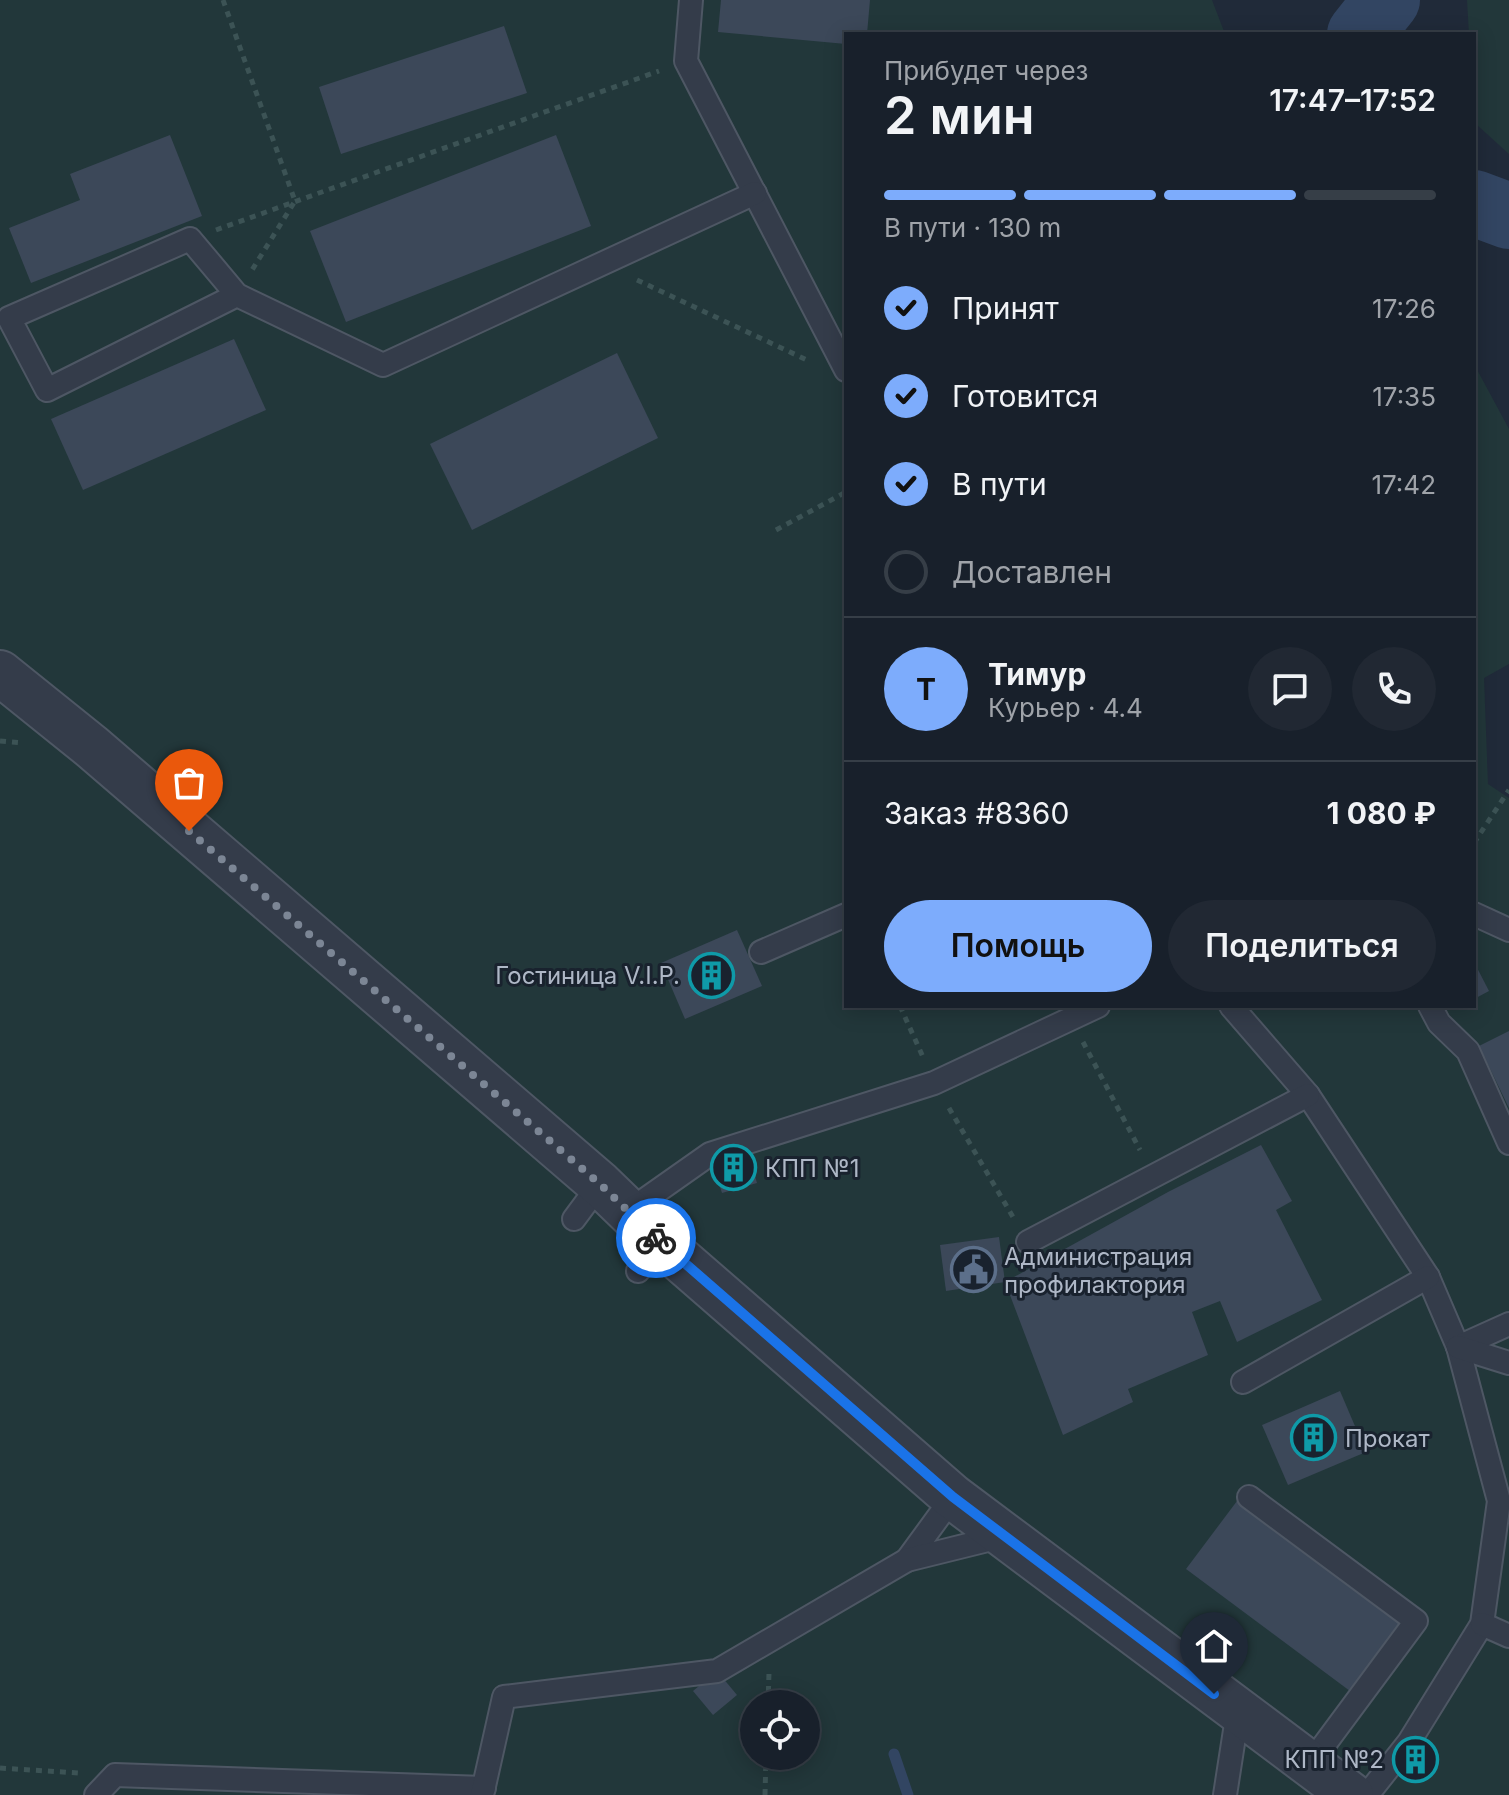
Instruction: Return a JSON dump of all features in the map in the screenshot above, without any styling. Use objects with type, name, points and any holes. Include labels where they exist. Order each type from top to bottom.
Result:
[{"type":"street","points":[[0,673],[92,747],[614,1197],[649,1256],[953,1497],[1351,1795]]},
{"type":"lane","points":[[691,0],[686,61],[844,366]]},
{"type":"lane","points":[[237,295],[47,390],[9,318],[190,239],[237,295],[383,365],[755,193]]},
{"type":"lane","points":[[1476,915],[1509,930]]},
{"type":"lane","points":[[761,952],[844,916]]},
{"type":"lane","points":[[574,1219],[614,1197],[710,1154],[934,1083],[1094,1008]]},
{"type":"lane","points":[[1233,1008],[1308,1095],[1428,1277],[1458,1347],[1504,1494],[1509,1522]]},
{"type":"lane","points":[[1431,1008],[1439,1023],[1468,1051],[1509,1143]]},
{"type":"lane","points":[[1028,1242],[1308,1095]]},
{"type":"lane","points":[[1243,1382],[1428,1277]]},
{"type":"lane","points":[[1458,1347],[1509,1324]]},
{"type":"lane","points":[[1458,1347],[1509,1363]]},
{"type":"lane","points":[[1367,1795],[1409,1742],[1482,1624],[1504,1494]]},
{"type":"lane","points":[[907,1560],[953,1497]]},
{"type":"lane","points":[[1249,1497],[1416,1621],[1310,1764]]},
{"type":"lane","points":[[96,1795],[115,1775],[483,1792],[504,1697],[717,1671],[907,1560],[1005,1536]]},
{"type":"lane","points":[[1482,1624],[1509,1636]]},
{"type":"lane","points":[[1225,1795],[1238,1711]]},
{"type":"path","points":[[223,0],[295,201]]},
{"type":"path","points":[[190,239],[686,61]]},
{"type":"path","points":[[237,295],[295,201]]},
{"type":"path","points":[[601,264],[817,364]]},
{"type":"path","points":[[776,530],[844,493]]},
{"type":"path","points":[[1476,840],[1509,790]]},
{"type":"path","points":[[901,1008],[934,1083],[1028,1242]]},
{"type":"path","points":[[1071,1019],[1153,1176]]},
{"type":"path","points":[[0,1768],[115,1775]]},
{"type":"path","points":[[765,1795],[766,1770]]},
{"type":"green space","points":[[0,0],[1212,0],[1224,32],[844,32],[844,1008],[1476,1008],[1476,368],[1509,429],[1509,664],[1484,678],[1488,784],[1509,798],[1509,1795],[0,1795]]},
{"type":"green space","points":[[1467,0],[1509,0],[1509,154],[1476,124],[1476,32],[1469,32]]},
{"type":"building","points":[[721,0],[870,0],[867,32],[844,32],[844,44],[718,32]]},
{"type":"building","points":[[504,26],[527,93],[341,154],[319,87]]},
{"type":"building","points":[[170,135],[202,216],[31,283],[9,228],[80,200],[70,174]]},
{"type":"building","points":[[556,135],[591,226],[346,322],[310,231]]},
{"type":"building","points":[[234,339],[266,410],[83,490],[51,419]]},
{"type":"building","points":[[617,353],[658,438],[472,530],[430,444]]},
{"type":"building","name":"Гостиница V.I.P.","points":[[737,930],[762,986],[685,1019],[661,963]]},
{"type":"building","points":[[1476,966],[1489,991],[1476,998]]},
{"type":"building","points":[[1509,1031],[1509,1108],[1479,1046]]},
{"type":"building","name":"КПП №1","points":[[745,1143],[757,1183],[722,1193],[710,1154]]},
{"type":"building","points":[[1261,1145],[1292,1201],[1276,1210],[1322,1300],[1237,1342],[1220,1301],[1192,1312],[1208,1355],[1128,1389],[1133,1402],[1063,1435],[1005,1282],[1168,1192]]},
{"type":"building","name":"Администрация профилактория","points":[[999,1237],[1005,1282],[946,1291],[940,1245]]},
{"type":"building","name":"Прокат","points":[[1340,1391],[1366,1452],[1288,1485],[1262,1425]]},
{"type":"building","points":[[1237,1501],[1405,1624],[1354,1694],[1186,1569]]},
{"type":"building","points":[[717,1671],[737,1695],[713,1715],[693,1691]]},
{"type":"building","name":"КПП №2","points":[[1409,1742],[1434,1762],[1422,1777],[1397,1756]]},
{"type":"waterway","points":[[1362,32],[1387,0]]},
{"type":"waterway","points":[[1476,204],[1509,216]]},
{"type":"waterway","points":[[894,1754],[908,1795]]},
{"type":"way so far","points":[[189,831],[600,1184],[656,1238]]},
{"type":"place","name":"Гостиница V.I.P.","points":[[711,975]]},
{"type":"place","name":"КПП №1","points":[[734,1168]]},
{"type":"place","name":"Администрация профилактория","points":[[973,1270]]},
{"type":"place","name":"Прокат","points":[[1314,1438]]},
{"type":"place","name":"КПП №2","points":[[1415,1759]]},
{"type":"route","points":[[656,1238],[953,1497],[1214,1694]]}]
